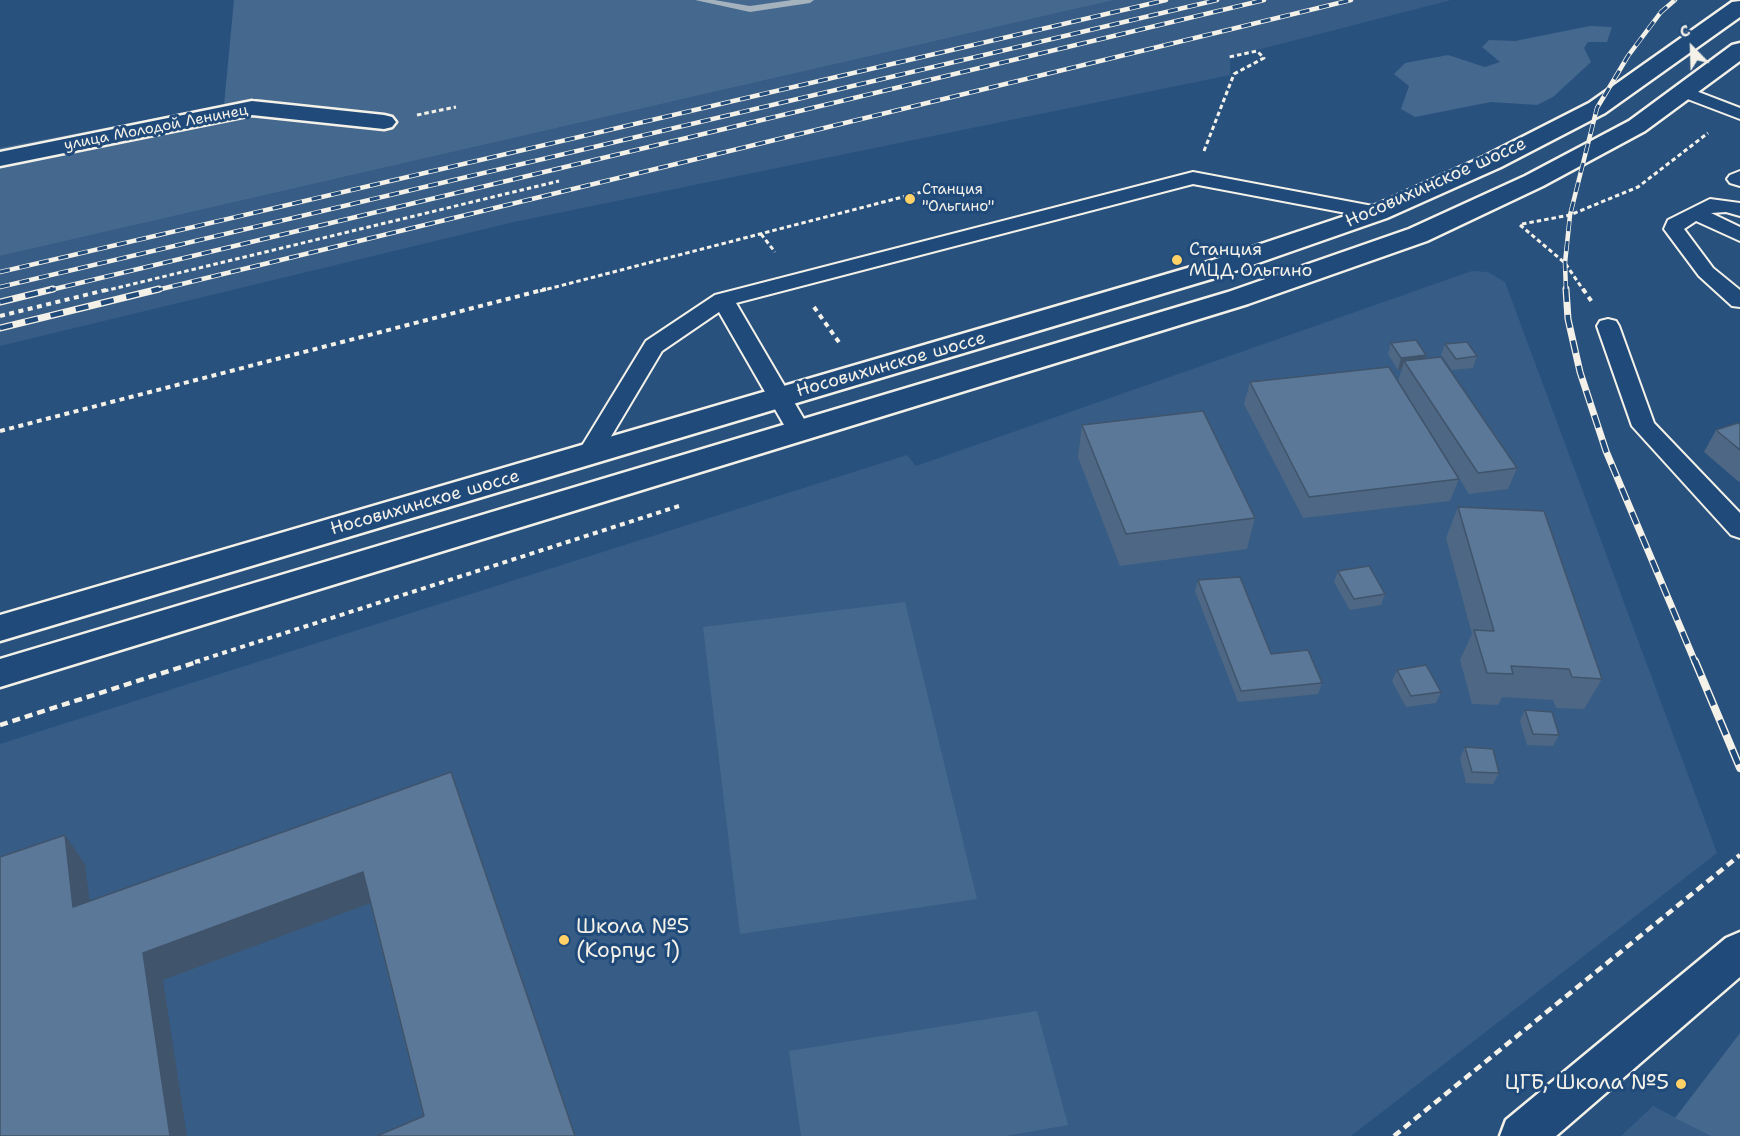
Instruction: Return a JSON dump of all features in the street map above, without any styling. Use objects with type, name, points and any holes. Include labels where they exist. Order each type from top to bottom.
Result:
[{"type":"main road","name":"Носовихинское шоссе","points":[[0,628],[1208,271],[1378,213],[1492,162],[1597,108],[1740,7]]},
{"type":"main road","name":"Носовихинское шоссе","points":[[0,673],[1238,298],[1418,235],[1534,181],[1636,126],[1740,50]]},
{"type":"main road","name":"улица Молодой Ленинец","points":[[0,159],[252,108],[384,122]]},
{"type":"main road","points":[[1522,1136],[1740,951]]},
{"type":"lane","points":[[1683,91],[1738,113]]},
{"type":"lane","points":[[590,454],[654,346],[723,300],[1193,178],[1378,213]]},
{"type":"lane","points":[[1740,210],[1719,204],[1675,224],[1674,229],[1706,272],[1740,301]]},
{"type":"lane","points":[[1696,213],[1740,235]]},
{"type":"lane","points":[[723,300],[799,431]]},
{"type":"lane","points":[[1608,326],[1644,426],[1740,528]]},
{"type":"path","points":[[1193,178],[1233,74],[1264,58],[1257,51],[1229,57]]},
{"type":"path","points":[[384,122],[456,106]]},
{"type":"path","points":[[1608,326],[1565,263],[1520,225],[1570,215],[1638,187],[1738,113]]},
{"type":"path","points":[[0,316],[559,181]]},
{"type":"path","points":[[0,431],[922,192]]},
{"type":"path","points":[[761,234],[775,252]]},
{"type":"path","points":[[812,304],[845,350]]},
{"type":"path","points":[[1395,1136],[1740,855]]},
{"type":"shaded area","points":[[234,0],[1114,0],[0,256],[0,148],[224,105]]},
{"type":"shaded area","points":[[1114,0],[1451,0],[1230,57],[1230,75],[514,222],[0,346],[0,256]]},
{"type":"shaded area","points":[[1590,26],[1612,27],[1607,42],[1588,42],[1584,48],[1591,62],[1553,97],[1537,105],[1491,102],[1415,117],[1401,109],[1409,86],[1394,74],[1405,63],[1448,55],[1485,67],[1500,62],[1482,47],[1489,40],[1515,41]]},
{"type":"shaded area","points":[[1472,271],[1488,272],[1505,282],[1717,853],[1351,1136],[0,1136],[0,744],[907,455],[916,466]]},
{"type":"shaded area","points":[[905,602],[977,899],[740,934],[703,627]]},
{"type":"shaded area","points":[[1037,1011],[1068,1125],[1006,1136],[801,1136],[789,1051]]},
{"type":"shaded area","points":[[1740,1033],[1740,1136],[1711,1136],[1675,1118]]},
{"type":"shaded area","points":[[1653,1106],[1711,1136],[1621,1136]]},
{"type":"building","points":[[1416,340],[1426,355],[1401,358],[1391,343]]},
{"type":"building","points":[[1467,342],[1477,356],[1456,359],[1445,344]]},
{"type":"building","points":[[1441,357],[1517,468],[1478,473],[1404,361]]},
{"type":"building","points":[[1389,367],[1459,479],[1309,497],[1250,382]]},
{"type":"building","points":[[1203,411],[1255,518],[1126,534],[1082,425]]},
{"type":"building","points":[[1740,424],[1740,450],[1716,430]]},
{"type":"building","points":[[1458,507],[1544,511],[1602,679],[1572,677],[1569,669],[1511,666],[1513,674],[1487,673],[1474,630],[1494,631]]},
{"type":"building","points":[[1369,566],[1385,594],[1354,599],[1338,571]]},
{"type":"building","points":[[1240,577],[1271,654],[1308,650],[1322,683],[1241,691],[1198,580]]},
{"type":"building","points":[[1426,665],[1441,692],[1411,696],[1397,670]]},
{"type":"building","points":[[1525,710],[1552,712],[1559,735],[1533,734]]},
{"type":"building","points":[[1465,747],[1493,749],[1499,773],[1472,772]]},
{"type":"building","points":[[451,772],[575,1136],[377,1136],[424,1116],[363,872],[143,953],[170,1136],[0,1136],[0,857],[65,835],[73,907]]},
{"type":"waterway","points":[[699,0],[750,9],[810,0]]},
{"type":"railway","points":[[0,272],[1166,0]]},
{"type":"railway","points":[[0,287],[1217,0]]},
{"type":"railway","points":[[46,291],[1264,0]]},
{"type":"railway","points":[[153,291],[1351,0]]},
{"type":"railway","points":[[1566,291],[1565,263],[1570,215],[1597,108],[1628,56],[1661,12],[1675,0]]},
{"type":"railway","points":[[0,302],[53,289]]},
{"type":"railway","points":[[0,328],[159,289]]},
{"type":"railway","points":[[1566,289],[1568,319],[1580,372],[1606,451],[1695,662]]},
{"type":"railway","points":[[1695,661],[1740,768]]},
{"type":"place","name":"Станция \"Ольгино\"","points":[[910,199]]},
{"type":"place","name":"Станция МЦД Ольгино","points":[[1177,260]]},
{"type":"place","name":"Школа №5 (Корпус 1)","points":[[564,940]]},
{"type":"place","name":"ЦГБ, Школа №5","points":[[1681,1084]]}]
